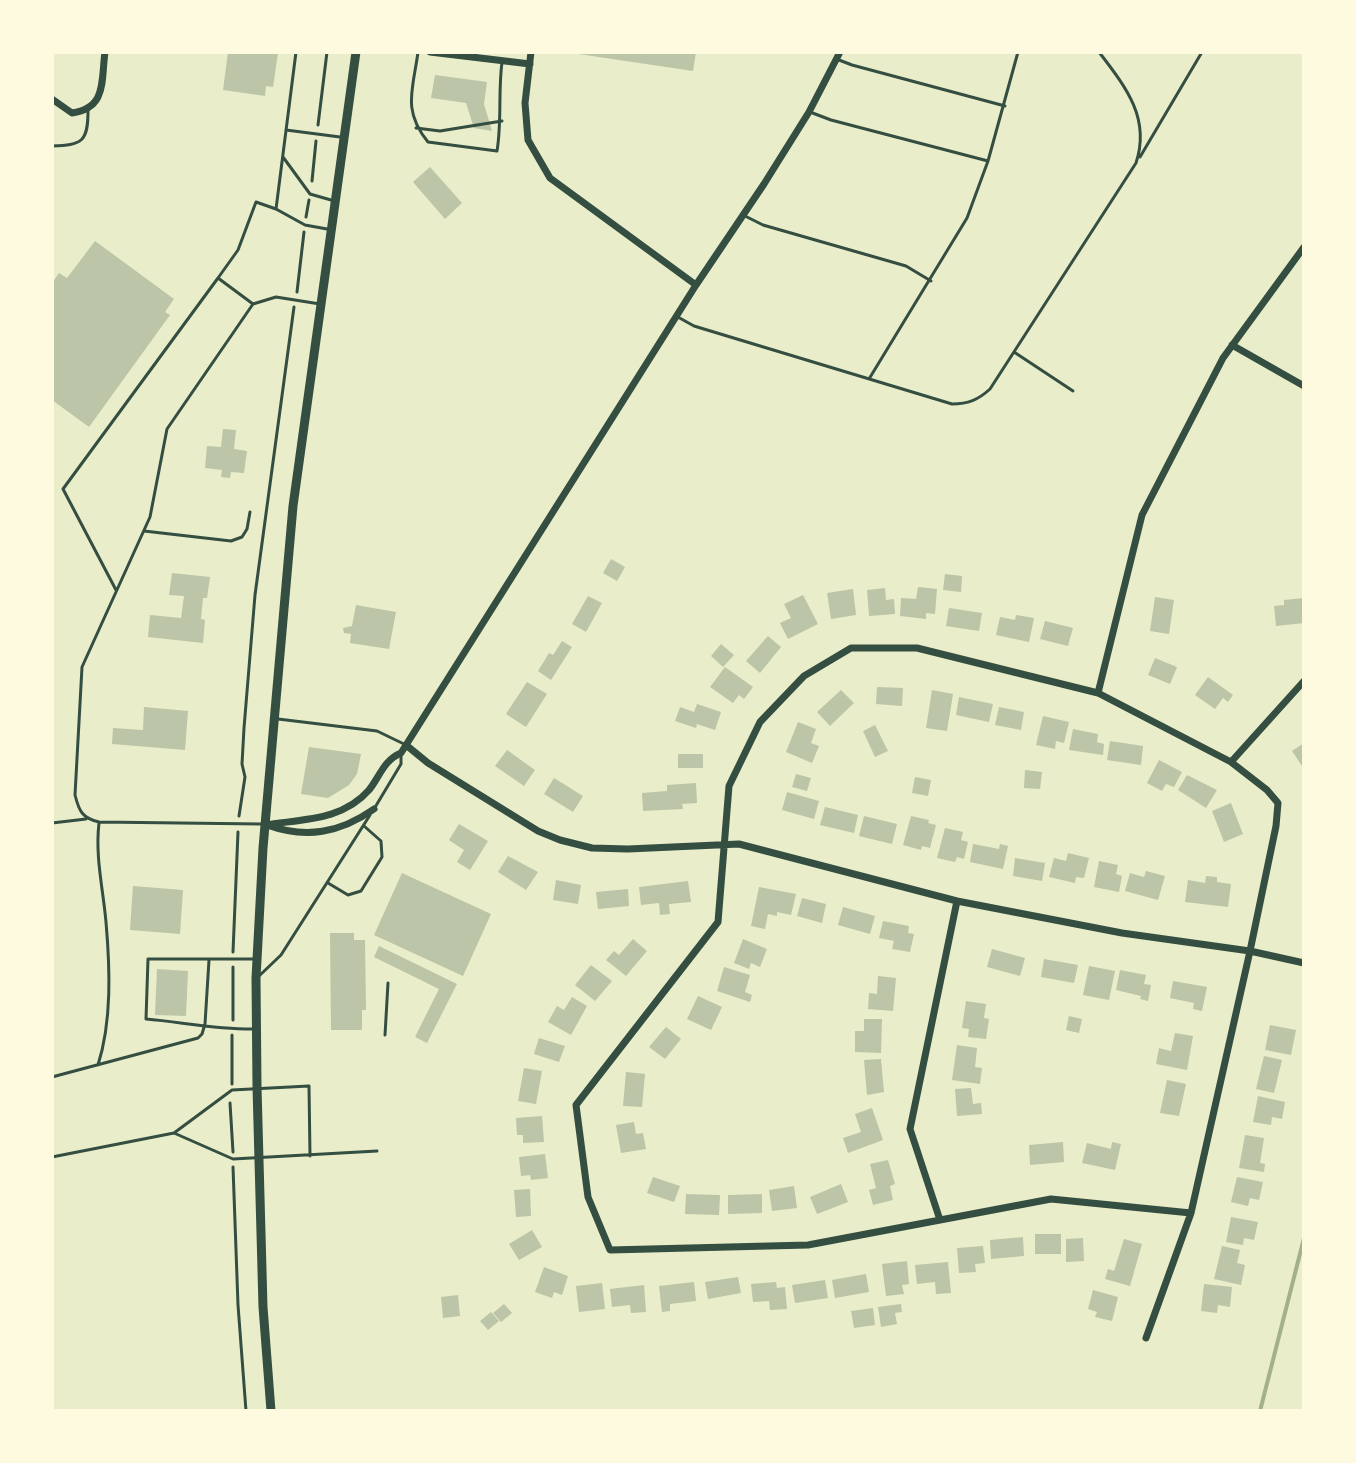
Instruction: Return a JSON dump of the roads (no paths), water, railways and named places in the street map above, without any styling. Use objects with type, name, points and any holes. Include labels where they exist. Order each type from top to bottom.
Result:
[{"type":"main road","points":[[271,1411],[263,1307],[256,1029],[265,825],[293,506],[356,52]]},
{"type":"street","points":[[52,99],[72,113],[88,111],[99,100],[105,52]]},
{"type":"street","points":[[430,52],[530,64]]},
{"type":"street","points":[[531,52],[525,103],[528,140],[550,178],[696,285]]},
{"type":"street","points":[[265,825],[332,815],[368,791],[391,757],[401,753],[676,316],[809,112],[839,56]]},
{"type":"street","points":[[1098,693],[1142,515],[1223,358],[1304,247]]},
{"type":"street","points":[[1232,345],[1304,386]]},
{"type":"street","points":[[1146,1338],[1191,1213],[1250,951],[1278,803],[1267,790],[1231,762],[1098,693],[917,648],[851,648],[804,676],[760,722],[729,786],[718,922],[576,1105],[588,1197],[610,1250],[808,1245],[1051,1199],[1191,1213]]},
{"type":"street","points":[[1231,762],[1304,681]]},
{"type":"street","points":[[406,745],[428,763],[538,831],[592,848],[739,844],[957,901],[1122,933],[1250,951],[1304,963]]},
{"type":"street","points":[[265,825],[289,833],[311,834],[359,820],[374,809]]},
{"type":"street","points":[[940,1220],[910,1129],[957,901]]},
{"type":"lane","points":[[276,209],[296,52]]},
{"type":"lane","points":[[418,52],[410,110],[416,128],[428,142],[497,151],[502,121],[498,97],[503,61]]},
{"type":"lane","points":[[869,379],[967,218],[1005,106],[1018,52]]},
{"type":"lane","points":[[1099,52],[1128,90],[1136,108],[1141,138],[1136,163]]},
{"type":"lane","points":[[676,316],[694,326],[952,404],[981,398],[990,389],[1136,163],[1202,52]]},
{"type":"lane","points":[[839,56],[852,65],[1005,106]]},
{"type":"lane","points":[[52,146],[72,145],[83,140],[88,130],[88,111]]},
{"type":"lane","points":[[809,112],[988,161]]},
{"type":"lane","points":[[416,128],[440,131],[502,121]]},
{"type":"lane","points":[[286,130],[344,138]]},
{"type":"lane","points":[[283,156],[310,194],[335,201]]},
{"type":"lane","points":[[116,591],[63,489],[238,250],[256,202],[305,225],[331,230]]},
{"type":"lane","points":[[743,215],[763,225],[906,266],[931,281]]},
{"type":"lane","points":[[218,278],[253,304]]},
{"type":"lane","points":[[86,819],[79,810],[75,795],[82,667],[150,517],[167,429],[253,304],[276,297],[320,304]]},
{"type":"lane","points":[[1014,352],[1073,391]]},
{"type":"lane","points":[[144,531],[231,541],[242,537],[250,512]]},
{"type":"lane","points":[[274,719],[377,731],[406,745]]},
{"type":"lane","points":[[256,978],[281,955],[401,764],[401,753]]},
{"type":"lane","points":[[52,823],[86,819],[99,822],[238,822],[265,825]]},
{"type":"lane","points":[[98,1065],[105,1026],[108,961],[96,848],[99,822]]},
{"type":"lane","points":[[327,883],[348,895],[361,891],[382,857],[383,848],[381,841],[364,826]]},
{"type":"lane","points":[[256,1029],[232,1030],[205,1024],[146,1019],[148,959],[257,959]]},
{"type":"lane","points":[[52,1077],[198,1038],[205,1024],[209,960]]},
{"type":"lane","points":[[385,1035],[388,983]]},
{"type":"lane","points":[[52,1157],[174,1133],[232,1090],[309,1086],[310,1156]]},
{"type":"lane","points":[[174,1133],[233,1159],[377,1151]]},
{"type":"waterway","points":[[1260,1411],[1304,1238]]}]
